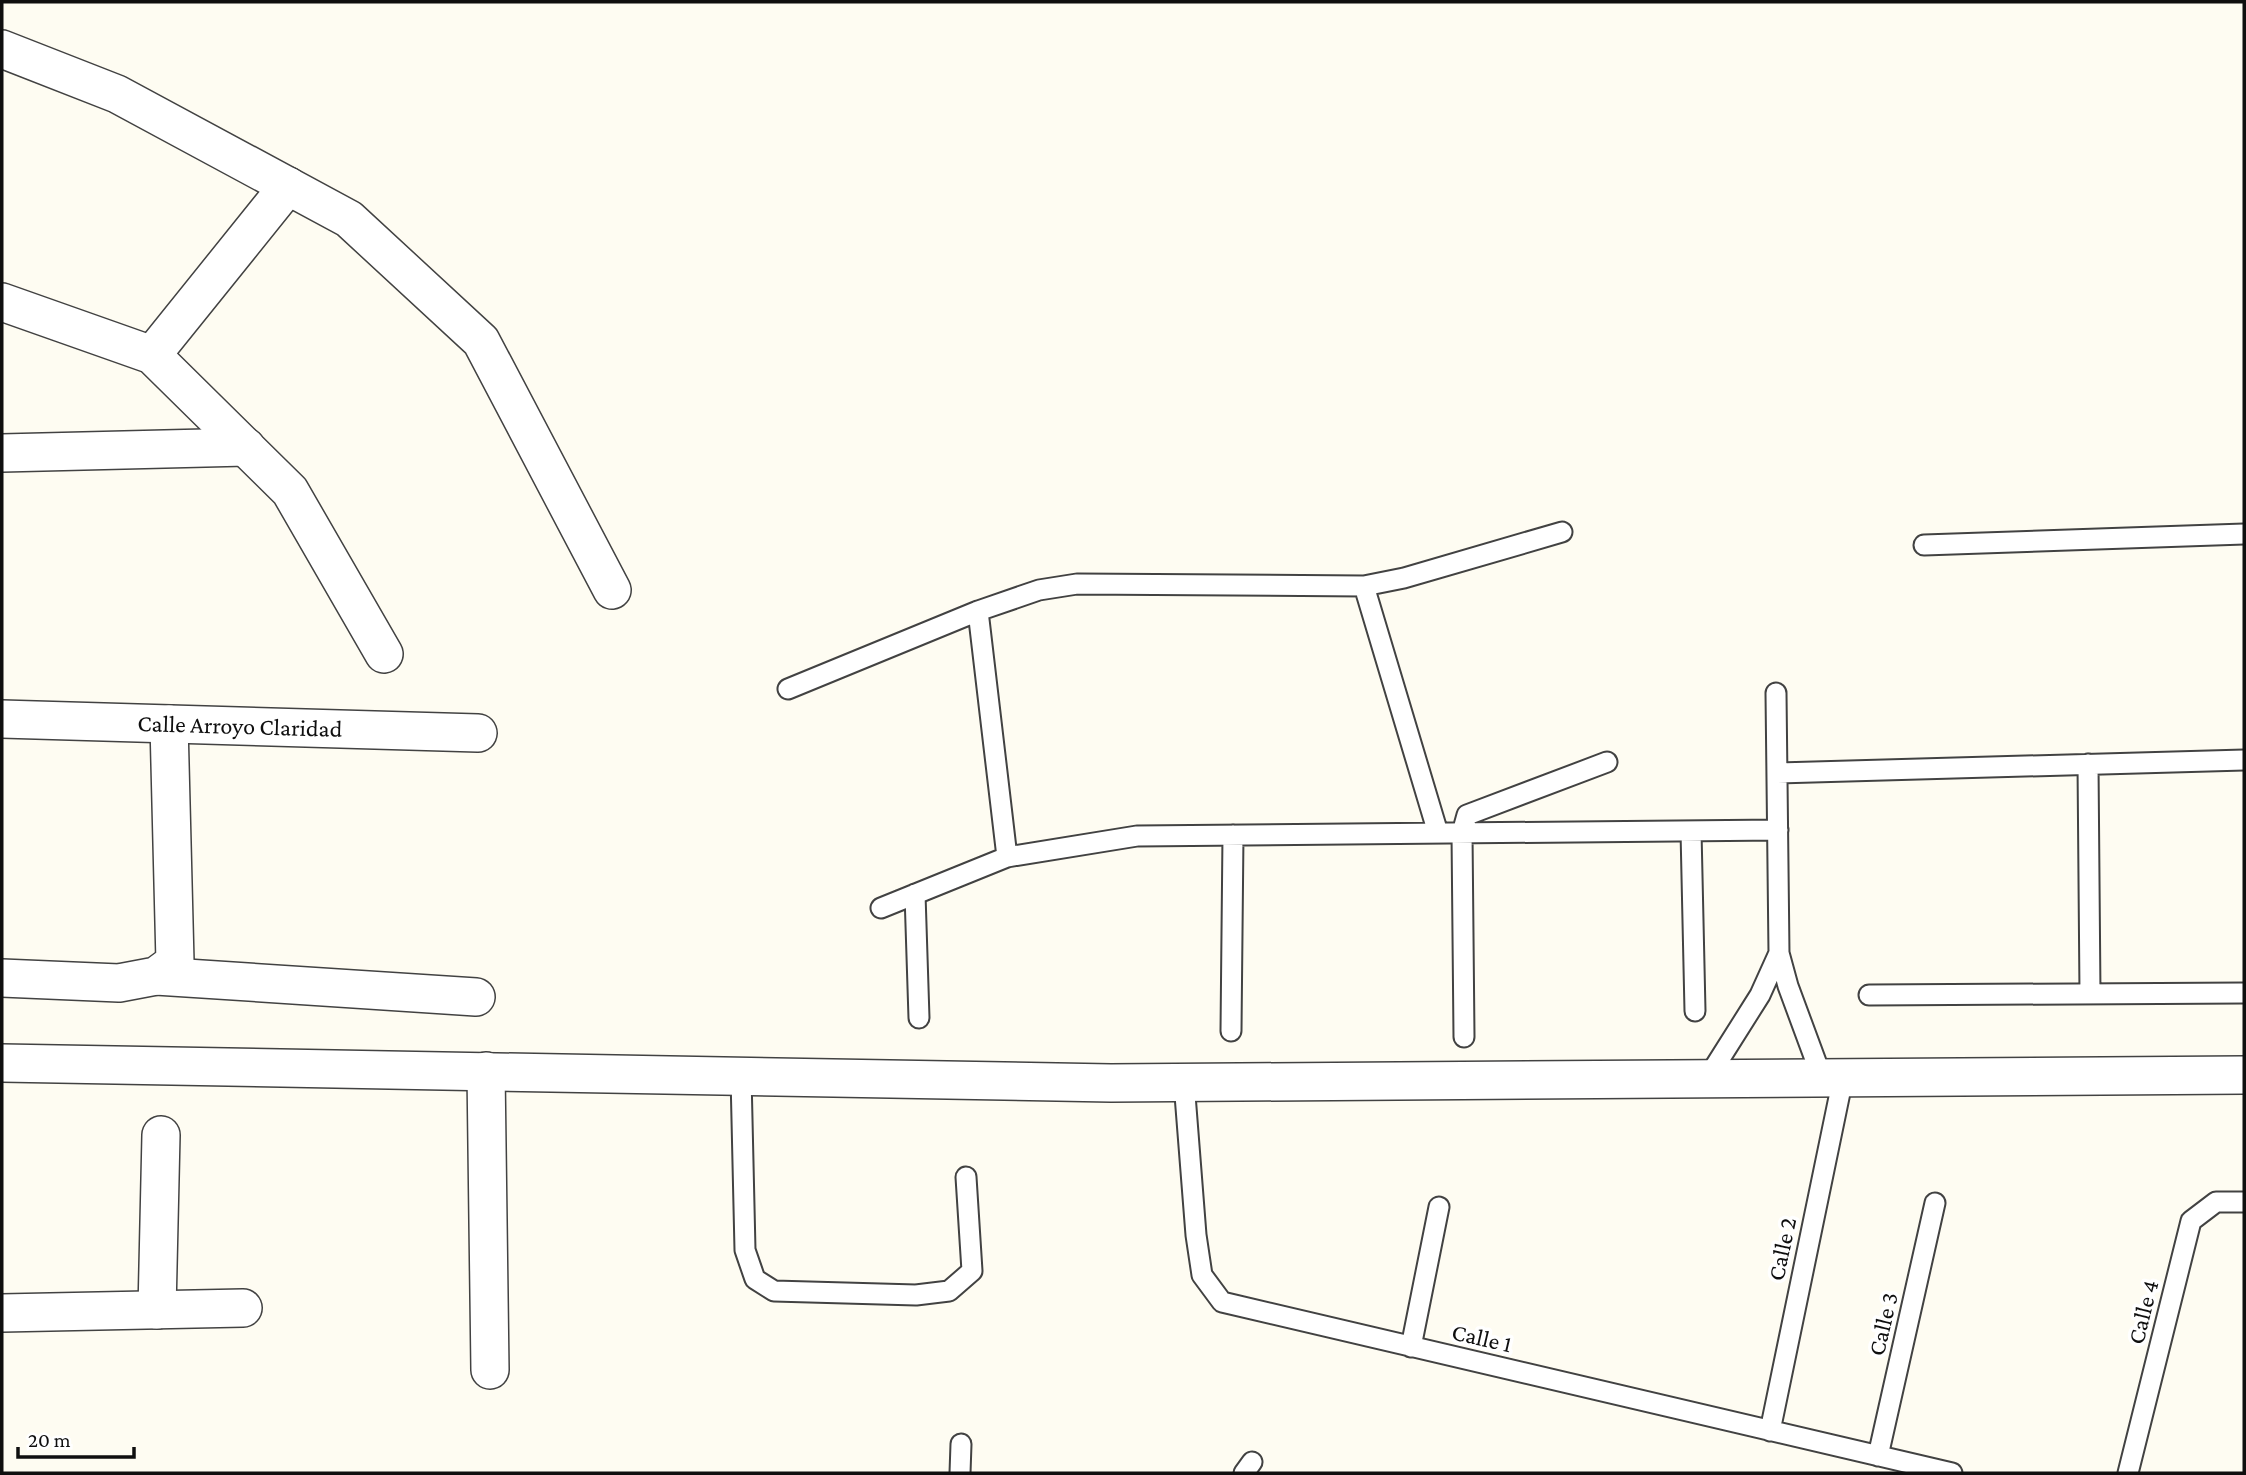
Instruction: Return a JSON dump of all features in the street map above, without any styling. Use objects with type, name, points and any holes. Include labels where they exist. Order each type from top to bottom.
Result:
[{"type":"street","points":[[2,49],[117,94],[349,219],[481,341],[611,590]]},
{"type":"street","points":[[152,355],[288,186]]},
{"type":"street","points":[[2,302],[152,355],[290,491],[384,654]]},
{"type":"street","points":[[2,453],[246,447]]},
{"type":"street","name":"Calle Arroyo Claridad","points":[[2,719],[478,733]]},
{"type":"street","points":[[156,976],[174,962],[169,724]]},
{"type":"street","points":[[2,978],[119,983],[156,976],[476,997]]},
{"type":"street","points":[[2,1063],[1184,1082],[2244,1075]]},
{"type":"street","points":[[486,1072],[490,1370]]},
{"type":"street","points":[[158,1310],[161,1135]]},
{"type":"street","points":[[2,1313],[243,1308]]},
{"type":"lane","points":[[788,689],[978,611],[1039,590],[1077,584],[1364,586],[1404,578],[1562,531]]},
{"type":"lane","points":[[1924,545],[2244,534]]},
{"type":"lane","points":[[1364,586],[1438,834]]},
{"type":"lane","points":[[978,611],[1007,857]]},
{"type":"lane","points":[[1776,693],[1779,953],[1788,986],[1833,1078]]},
{"type":"lane","points":[[1777,773],[2244,760]]},
{"type":"lane","points":[[1464,1037],[1462,833],[1467,815],[1607,762]]},
{"type":"lane","points":[[2088,764],[2090,994]]},
{"type":"lane","points":[[881,908],[1007,857],[1137,836],[1778,830]]},
{"type":"lane","points":[[1691,831],[1695,1011]]},
{"type":"lane","points":[[1231,1031],[1233,835]]},
{"type":"lane","points":[[915,894],[919,1018]]},
{"type":"lane","points":[[1707,1079],[1760,995],[1779,953]]},
{"type":"lane","points":[[1869,995],[2244,993]]},
{"type":"lane","points":[[741,1076],[745,1250],[755,1279],[774,1291],[916,1295],[949,1291],[972,1271],[966,1177]]},
{"type":"lane","name":"Calle 2","points":[[1770,1431],[1833,1078]]},
{"type":"lane","name":"Calle 1","points":[[1184,1082],[1196,1235],[1202,1275],[1222,1302],[1952,1473]]},
{"type":"lane","name":"Calle 4","points":[[2128,1473],[2191,1221],[2216,1202],[2244,1202]]},
{"type":"lane","name":"Calle 3","points":[[1878,1456],[1935,1203]]},
{"type":"lane","points":[[1411,1347],[1439,1207]]},
{"type":"lane","points":[[960,1473],[961,1444]]}]
